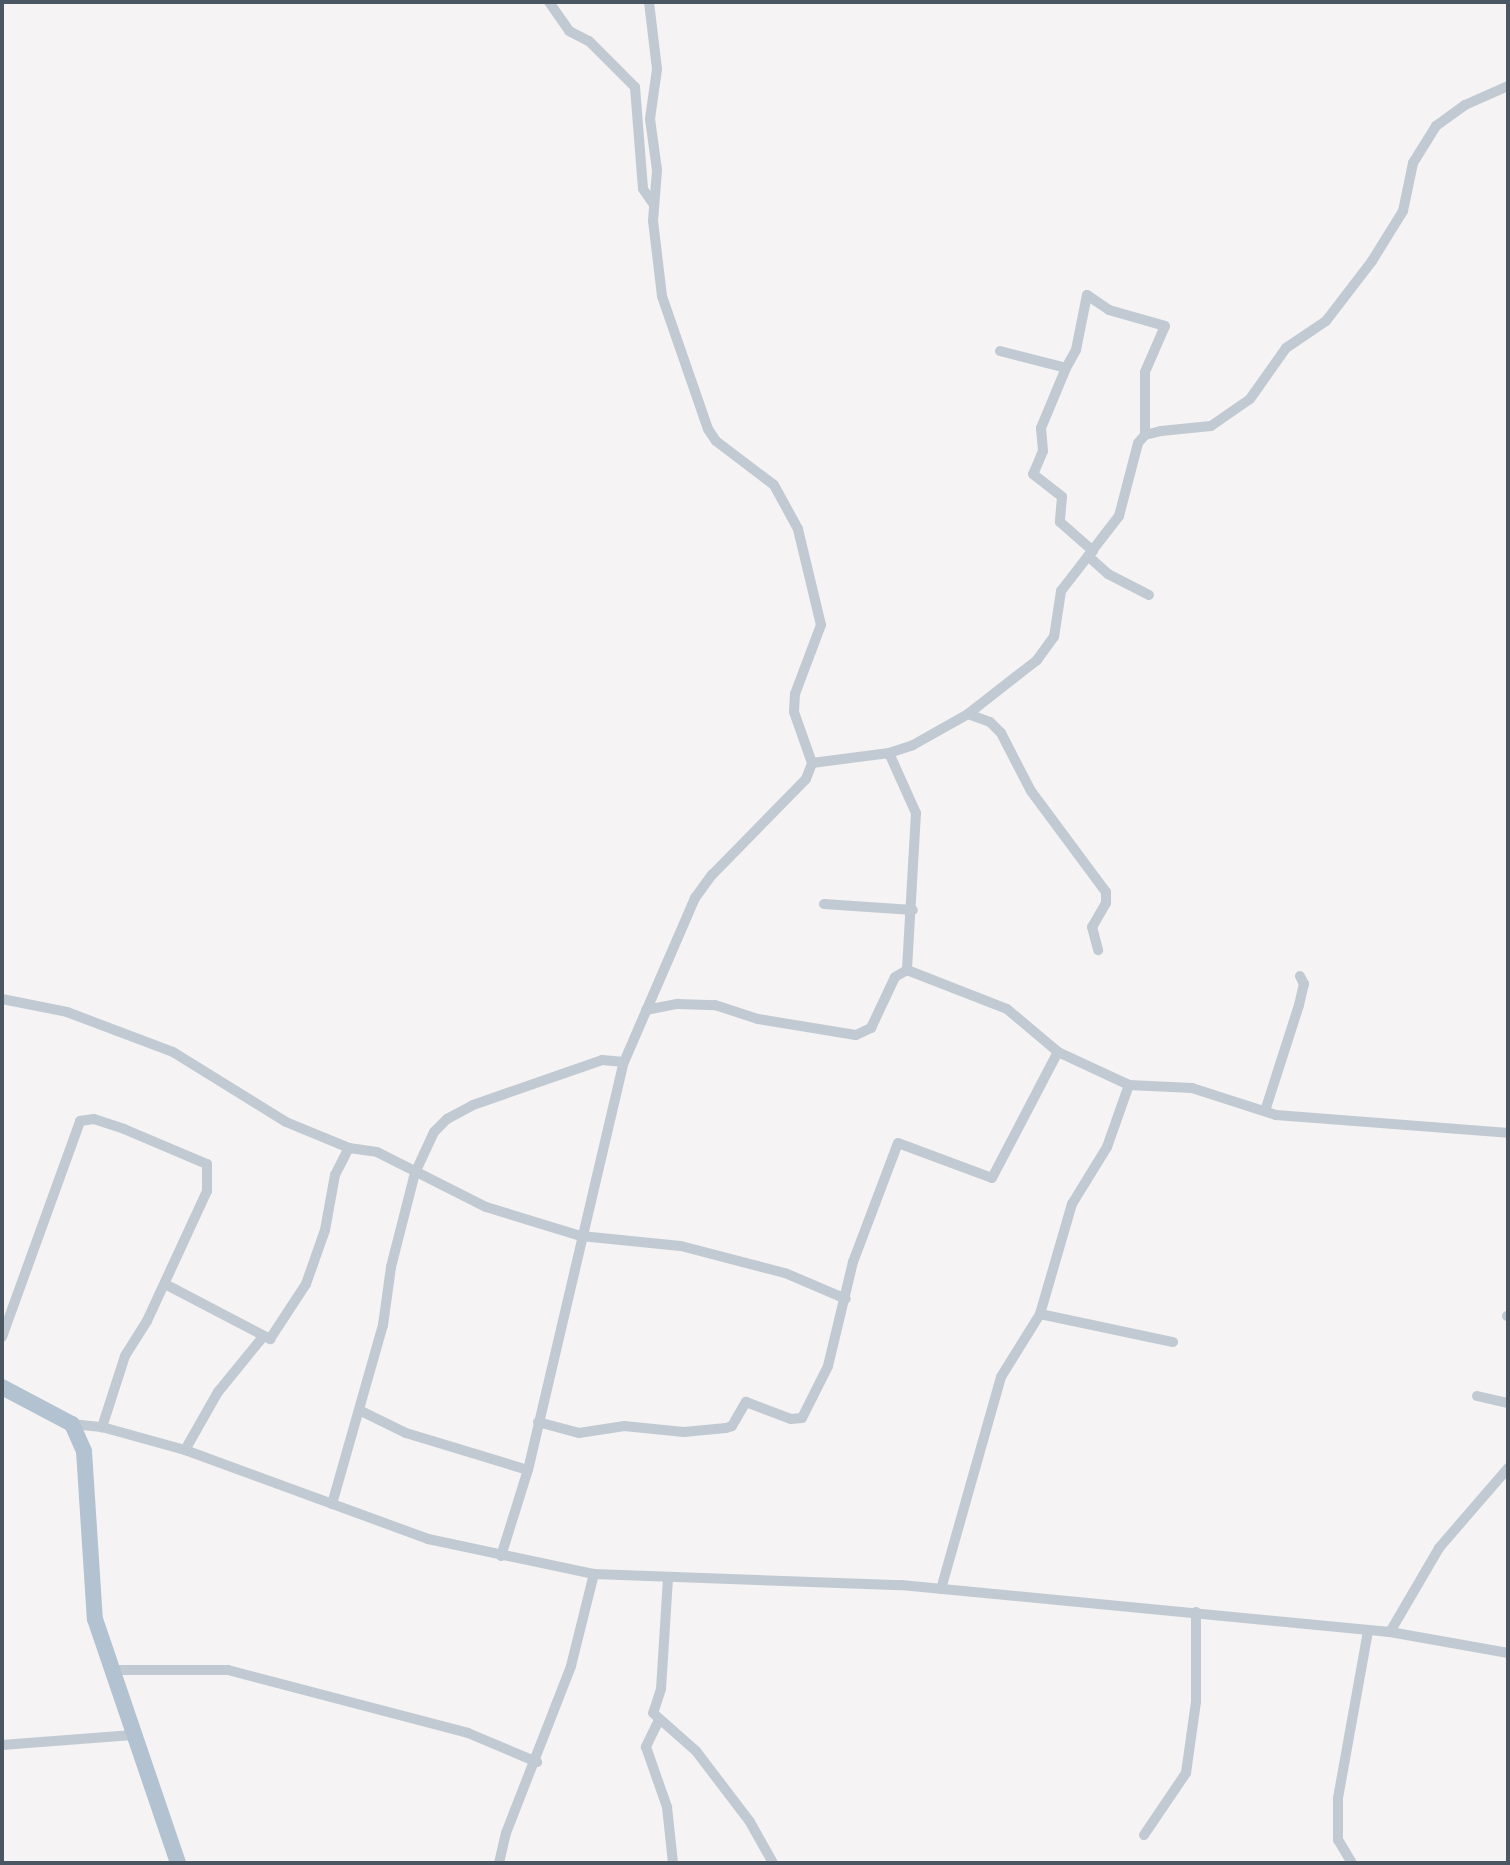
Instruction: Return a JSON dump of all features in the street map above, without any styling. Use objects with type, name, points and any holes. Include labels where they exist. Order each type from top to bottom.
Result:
[{"type":"main road","points":[[2,1387],[72,1424],[83,1451],[88,1573],[95,1619],[110,1670],[178,1863]]},
{"type":"street","points":[[550,2],[569,31],[589,41],[635,87],[643,189],[654,205]]},
{"type":"street","points":[[501,1556],[528,1470],[624,1062],[695,898],[712,875],[806,779],[813,763],[794,712],[796,694],[817,640],[818,597],[798,530],[774,485],[716,441],[699,410],[662,296],[654,205],[657,170],[650,120],[656,46],[649,2]]},
{"type":"street","points":[[1144,435],[1211,426],[1251,400],[1286,348],[1326,321],[1372,261],[1403,211],[1413,163],[1436,126],[1465,105],[1508,86]]},
{"type":"street","points":[[813,763],[889,754],[968,714],[1037,660],[1055,636],[1060,591],[1091,553],[1119,516],[1132,461],[1144,435],[1145,372],[1165,326],[1109,310],[1087,295],[1076,350],[1041,428],[1042,451],[1033,474],[1062,497],[1060,523],[1091,553],[1108,574],[1149,595]]},
{"type":"street","points":[[1000,351],[1066,368]]},
{"type":"street","points":[[968,714],[990,722],[1001,733],[1031,791],[1106,892],[1106,904],[1092,927],[1098,950]]},
{"type":"street","points":[[889,754],[916,813],[907,970]]},
{"type":"street","points":[[824,904],[912,910]]},
{"type":"street","points":[[646,1010],[678,1004],[715,1005],[758,1019],[856,1035],[871,1028],[895,977],[907,970]]},
{"type":"street","points":[[907,970],[1007,1009],[1058,1052],[1129,1085],[1192,1088],[1265,1111],[1313,1119],[1364,1119],[1508,1133]]},
{"type":"street","points":[[1265,1111],[1299,1005],[1304,984],[1300,976]]},
{"type":"street","points":[[2,999],[67,1012],[173,1052],[263,1110],[349,1148],[377,1152],[485,1207],[581,1236],[681,1246],[785,1273],[846,1299]]},
{"type":"street","points":[[538,1422],[579,1433],[624,1426],[684,1432],[726,1428],[732,1426],[739,1405],[746,1402],[790,1419],[802,1418],[828,1366],[853,1262],[898,1143],[992,1178],[1058,1052]]},
{"type":"street","points":[[332,1504],[361,1411],[415,1173],[434,1132],[447,1119],[473,1105],[602,1060],[624,1062]]},
{"type":"street","points":[[941,1589],[1001,1377],[1040,1314],[1072,1204],[1107,1147],[1129,1085]]},
{"type":"street","points":[[2,1337],[80,1121],[94,1119],[124,1129],[207,1164],[206,1191],[165,1284],[125,1356],[102,1427]]},
{"type":"street","points":[[165,1284],[262,1338],[270,1339],[278,1333],[306,1284],[325,1230],[335,1175],[349,1148]]},
{"type":"street","points":[[1040,1314],[1173,1342]]},
{"type":"street","points":[[185,1450],[218,1392],[262,1338]]},
{"type":"street","points":[[1477,1396],[1508,1402]]},
{"type":"street","points":[[361,1411],[405,1433],[528,1470]]},
{"type":"street","points":[[72,1424],[102,1427],[185,1450],[428,1539],[594,1574],[668,1578],[737,1577],[941,1589],[1390,1632],[1508,1653]]},
{"type":"street","points":[[1390,1632],[1439,1548],[1508,1468]]},
{"type":"street","points":[[499,1863],[506,1833],[537,1762],[571,1666],[594,1574]]},
{"type":"street","points":[[668,1578],[661,1689],[653,1713],[658,1722],[696,1751],[750,1822],[773,1863]]},
{"type":"street","points":[[1144,1835],[1186,1773],[1196,1703],[1196,1612]]},
{"type":"street","points":[[1352,1863],[1338,1840],[1339,1798],[1368,1631]]},
{"type":"street","points":[[110,1670],[228,1670],[468,1733],[537,1762]]},
{"type":"street","points":[[658,1722],[646,1740],[646,1756],[667,1807],[673,1863]]},
{"type":"street","points":[[2,1745],[133,1735]]}]
